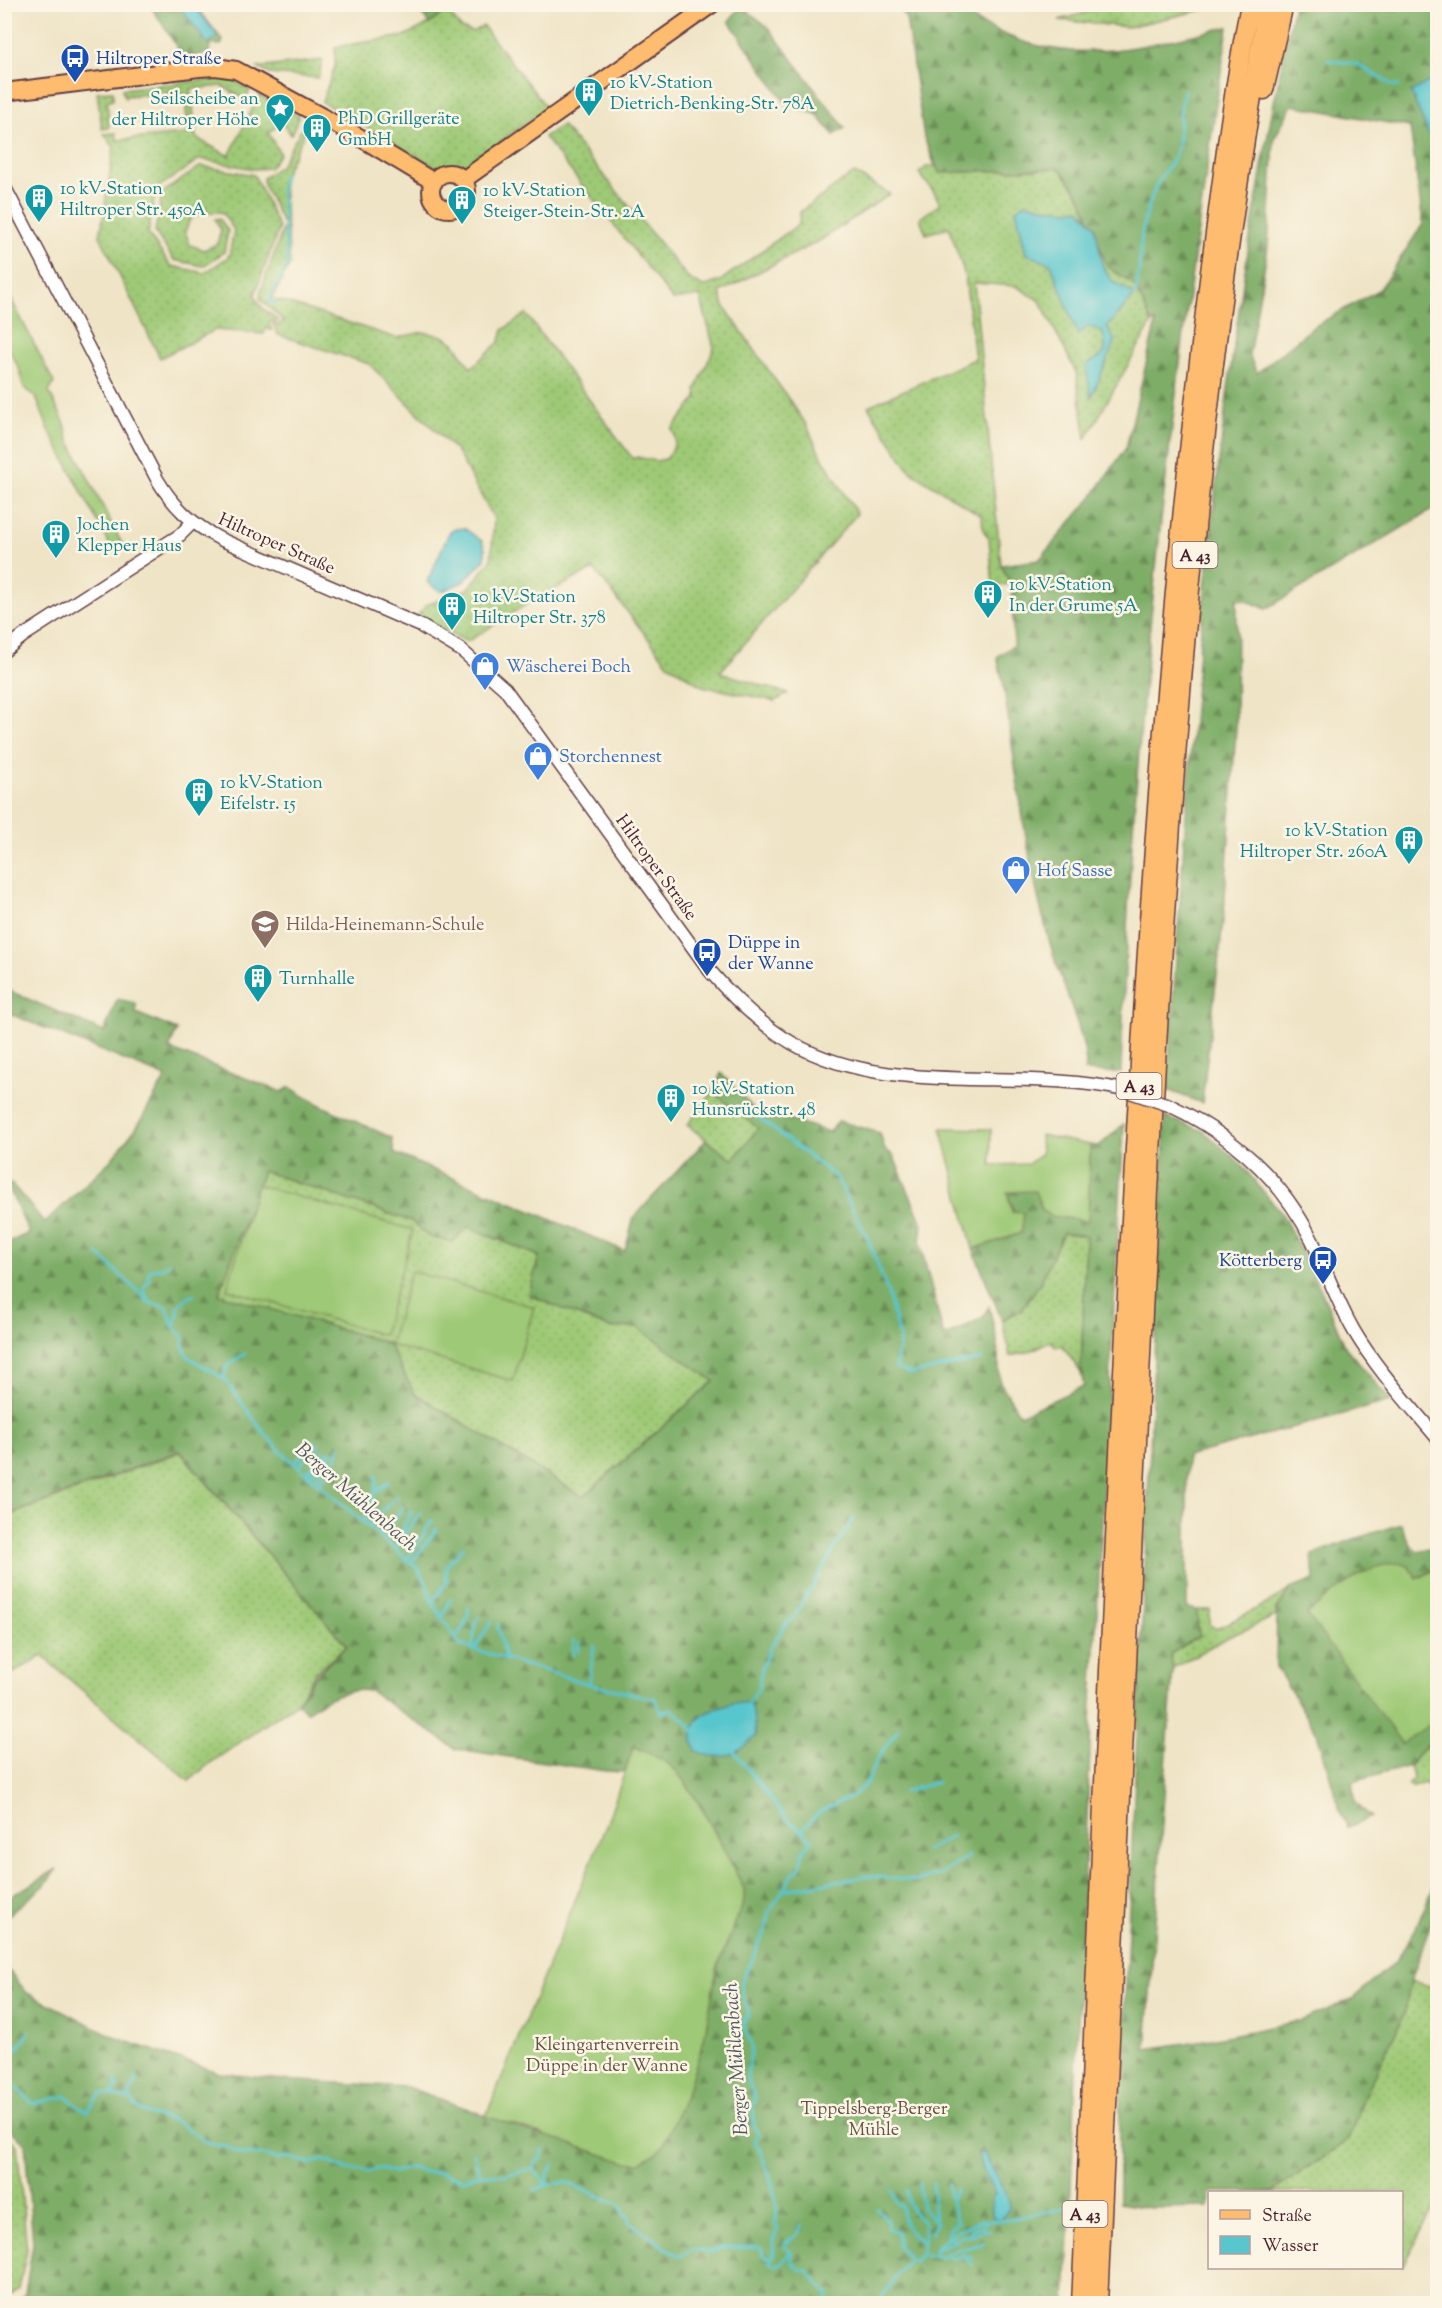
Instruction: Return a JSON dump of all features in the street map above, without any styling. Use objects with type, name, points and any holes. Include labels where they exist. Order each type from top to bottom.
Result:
[{"type":"highway","name":"A 43","points":[[1089,2301],[1167,879],[1190,595],[1206,441],[1231,232],[1268,4]]},
{"type":"highway","points":[[1231,232],[1246,188],[1264,88],[1284,4]]},
{"type":"highway","name":"A 43","points":[[1098,2130],[1135,1144],[1167,665],[1191,416],[1220,195],[1248,9]]},
{"type":"main road","points":[[463,180],[712,4]]},
{"type":"main road","points":[[4,92],[199,68],[216,67],[236,70],[361,138],[434,182]]},
{"type":"main road","points":[[4,82],[49,87]]},
{"type":"main road","points":[[452,173],[463,180],[467,189],[465,199],[457,207],[450,209],[438,205],[432,194],[434,182],[438,176],[452,173]]},
{"type":"street","name":"Hiltroper Straße","points":[[4,186],[158,479],[178,509],[192,523],[220,539],[421,626],[452,644],[482,667],[505,689],[710,971],[748,1011],[783,1037],[823,1057],[848,1065],[889,1074],[1059,1080],[1124,1090],[1169,1105],[1222,1133],[1243,1150],[1279,1189],[1311,1240],[1355,1332],[1374,1360],[1437,1439]]},
{"type":"street","points":[[4,651],[23,636],[180,535],[192,523]]},
{"type":"green space","points":[[456,4],[451,16],[461,28],[472,32],[483,26],[547,108],[466,167],[437,168],[322,102],[335,66],[335,47],[404,36],[429,24]]},
{"type":"green space","points":[[1116,4],[1224,5],[1128,27],[1059,20]]},
{"type":"green space","points":[[150,5],[195,5],[223,41],[221,45],[210,44],[209,53],[184,58]]},
{"type":"green space","points":[[415,5],[455,5],[429,24]]},
{"type":"green space","points":[[898,5],[953,5],[1000,33],[1035,45],[1059,50],[1132,48],[1228,27],[1190,287],[1158,548],[1134,810],[1121,1073],[1085,1071],[1086,1061],[1080,1032],[1044,923],[1029,855],[1003,682],[997,657],[1014,645],[1011,584],[1001,565],[1039,560],[1092,497],[1126,448],[1156,322],[1152,323],[1135,286],[1107,266],[1081,197],[1060,168],[939,173],[924,137],[906,18]]},
{"type":"green space","points":[[1294,5],[1437,5],[1437,507],[1266,609],[1246,600],[1237,599],[1236,727],[1224,913],[1202,1103],[1167,1090],[1189,777],[1205,589],[1224,421],[1247,254]],"holes":[[[1292,105],[1410,127],[1423,224],[1380,289],[1313,327],[1257,373],[1249,355],[1268,247],[1274,139]]]},
{"type":"green space","points":[[741,6],[767,26],[845,128],[834,135],[816,114],[787,105],[729,21]]},
{"type":"green space","points":[[323,60],[318,78],[270,74],[258,68]]},
{"type":"green space","points":[[232,79],[250,90],[245,100],[222,86],[191,89],[196,138],[229,156],[259,95],[299,116],[291,135],[283,123],[268,132],[280,154],[269,168],[254,169],[200,159],[156,189],[148,234],[171,266],[205,273],[229,256],[234,230],[222,212],[202,213],[190,219],[185,232],[190,245],[204,250],[217,244],[221,230],[215,219],[219,218],[228,231],[224,252],[203,266],[174,260],[155,232],[162,193],[201,166],[254,175],[279,228],[255,294],[261,306],[279,321],[270,321],[272,330],[266,329],[264,334],[215,330],[160,358],[100,236],[114,147],[104,134],[116,133],[117,140],[188,134],[185,94],[178,95],[178,92],[125,96],[125,99],[122,89]]},
{"type":"green space","points":[[113,91],[113,100],[107,101],[109,128],[102,129],[97,92]]},
{"type":"green space","points":[[310,122],[284,175],[290,264],[271,301],[278,300],[396,338],[423,332],[443,336],[454,343],[471,368],[500,341],[503,330],[526,314],[633,459],[637,457],[656,461],[666,459],[674,445],[675,437],[672,429],[697,398],[696,389],[714,348],[700,296],[673,300],[544,137],[562,125],[689,279],[703,287],[720,281],[799,224],[800,212],[854,173],[890,194],[819,241],[720,292],[724,306],[806,424],[819,452],[857,514],[720,672],[788,694],[775,701],[702,686],[668,664],[594,569],[530,602],[467,642],[417,617],[426,605],[468,589],[491,560],[494,519],[457,452],[369,364],[278,335],[273,323],[279,325],[284,321],[261,300],[260,294],[284,226],[264,186],[263,178],[281,165],[304,124]]},
{"type":"green space","points":[[924,137],[940,173],[1060,168],[1110,243],[1152,323],[1086,439],[1076,372],[1040,301],[1016,286],[974,283],[1001,565],[1011,584],[993,586],[989,538],[983,530],[982,516],[907,467],[868,406],[975,359],[965,276],[949,227],[926,234],[920,218],[940,204],[919,173],[926,167],[935,166]]},
{"type":"green space","points":[[4,285],[54,383],[49,392],[65,424],[68,438],[123,546],[113,551],[48,428],[36,397],[24,387],[19,368],[5,343]]},
{"type":"green space","name":"Tippelsberg-Berger Mühle","points":[[5,989],[104,1032],[117,999],[136,1003],[136,1013],[177,1030],[169,1049],[282,1092],[290,1087],[327,1108],[392,1138],[394,1153],[625,1251],[634,1217],[706,1140],[733,1160],[758,1128],[713,1092],[721,1073],[753,1108],[829,1132],[839,1121],[880,1133],[885,1150],[893,1155],[922,1223],[920,1243],[944,1337],[982,1318],[989,1307],[997,1341],[1000,1382],[1020,1415],[1084,1386],[1081,1373],[1086,1236],[1063,1233],[1040,1283],[1022,1310],[1002,1320],[973,1249],[1021,1233],[1007,1192],[1035,1191],[1043,1211],[1052,1216],[1088,1221],[1090,1145],[1099,1146],[1124,1124],[1092,1702],[1066,2303],[16,2303],[25,2294],[33,2243],[25,2144],[5,2124],[4,1961],[6,1967],[27,1993],[117,2038],[220,2073],[283,2080],[407,2087],[543,2136],[682,2101],[704,2039],[717,1968],[744,1901],[744,1889],[709,1822],[677,1772],[655,1756],[634,1747],[624,1772],[456,1749],[370,1691],[361,1690],[336,1695],[306,1712],[298,1703],[315,1676],[347,1646],[180,1451],[5,1516],[5,1244],[29,1233],[8,1186],[11,1183],[45,1223],[110,1161],[137,1127],[166,1077],[5,1012]],"holes":[[[263,1171],[411,1221],[429,1237],[452,1242],[468,1227],[539,1256],[529,1295],[609,1328],[637,1327],[714,1381],[583,1497],[414,1393],[388,1343],[219,1294]]]},
{"type":"green space","points":[[713,1092],[759,1128],[733,1160],[687,1125]]},
{"type":"green space","points":[[1165,1117],[1203,1131],[1239,1162],[1282,1214],[1321,1290],[1346,1348],[1391,1401],[1187,1456],[1187,1608],[1197,1610],[1199,1636],[1170,1654],[1173,1668],[1146,2049],[1212,2039],[1300,2021],[1352,1999],[1396,1961],[1415,1930],[1438,1877],[1437,1905],[1411,1981],[1404,2015],[1365,2094],[1348,2140],[1273,2191],[1208,2191],[1208,2207],[1151,2208],[1119,2203],[1119,2131]]},
{"type":"green space","points":[[941,1128],[991,1129],[991,1165],[1028,1164],[1041,1154],[1040,1135],[1090,1145],[1088,1221],[1052,1216],[1043,1211],[1035,1191],[1007,1192],[1012,1212],[1024,1213],[1021,1233],[973,1249]]},
{"type":"green space","points":[[263,1171],[411,1221],[429,1237],[468,1227],[539,1256],[529,1295],[609,1328],[637,1327],[714,1381],[583,1497],[414,1393],[388,1343],[218,1294]]},
{"type":"green space","points":[[257,1185],[413,1230],[383,1335],[227,1289]]},
{"type":"green space","points":[[1063,1233],[1086,1235],[1081,1373],[1062,1345],[1056,1347],[1051,1341],[1028,1352],[1010,1356],[1002,1320],[1022,1310],[1040,1283]]},
{"type":"green space","points":[[411,1271],[534,1307],[513,1381],[390,1345]]},
{"type":"green space","points":[[180,1452],[347,1646],[315,1673],[298,1702],[209,1764],[189,1781],[42,1656],[5,1678],[5,1517]]},
{"type":"green space","points":[[1401,1524],[1410,1545],[1418,1551],[1437,1546],[1437,1568],[1417,1579],[1408,1566],[1389,1564],[1362,1573],[1401,1744],[1437,1719],[1437,1743],[1419,1752],[1410,1766],[1352,1782],[1356,1803],[1371,1817],[1348,1827],[1342,1817],[1317,1733],[1276,1667],[1277,1609],[1290,1589],[1314,1580],[1312,1555]]},
{"type":"green space","points":[[1398,1563],[1408,1566],[1417,1579],[1438,1568],[1437,1719],[1402,1744],[1307,1614],[1361,1574]]},
{"type":"green space","points":[[1290,1589],[1277,1609],[1276,1616],[1224,1639],[1173,1668],[1170,1654],[1199,1636],[1197,1610],[1210,1610],[1210,1624],[1216,1629],[1274,1600]]},
{"type":"green space","points":[[1437,1743],[1437,1778],[1431,1786],[1424,1783],[1412,1788],[1407,1785],[1414,1780],[1410,1766],[1419,1752]]},
{"type":"green space","name":"Kleingartenverrein Düppe in der Wanne","points":[[634,1746],[667,1763],[687,1785],[744,1889],[744,1901],[717,1968],[704,2039],[689,2086],[663,2146],[640,2163],[625,2162],[486,2116],[605,1828]]},
{"type":"green space","points":[[57,1869],[44,1886],[5,1918],[5,1900]]},
{"type":"green space","points":[[1411,1981],[1437,1988],[1438,2200],[1403,2265],[1403,2191],[1273,2191],[1348,2140],[1365,2094],[1404,2015]]},
{"type":"green space","points":[[4,2133],[17,2145],[27,2250],[19,2289],[5,2300]]},
{"type":"water","points":[[178,5],[194,5],[218,36],[208,44]]},
{"type":"water","points":[[1433,79],[1437,84],[1437,155],[1411,92]]},
{"type":"water","points":[[1026,203],[1053,209],[1080,209],[1095,226],[1103,267],[1113,282],[1135,295],[1107,327],[1115,341],[1091,398],[1086,365],[1104,353],[1103,332],[1088,326],[1078,335],[1051,264],[1026,254],[1016,209]]},
{"type":"water","points":[[464,528],[482,541],[485,559],[463,582],[441,592],[427,582],[449,533],[455,529]]},
{"type":"water","points":[[733,1703],[747,1703],[752,1706],[756,1736],[742,1748],[721,1757],[696,1751],[693,1732],[698,1719]]},
{"type":"water","points":[[978,2152],[984,2153],[1008,2198],[1009,2209],[1000,2221],[992,2216],[992,2198],[995,2194],[983,2170]]},
{"type":"waterway","points":[[1328,60],[1357,64],[1392,85],[1399,86]]},
{"type":"waterway","points":[[1135,295],[1145,218],[1157,186],[1176,152],[1181,104],[1185,90]]},
{"type":"waterway","points":[[275,303],[268,301],[288,264],[281,187],[284,175]]},
{"type":"waterway","points":[[747,1109],[836,1177],[869,1241],[887,1290],[900,1339],[896,1368],[911,1374],[982,1359]]},
{"type":"waterway","name":"Berger Mühlenbach","points":[[98,1254],[150,1303],[167,1307],[173,1326],[184,1338],[183,1346],[188,1357],[225,1379],[280,1451],[417,1568],[425,1579],[432,1602],[460,1645],[589,1684],[656,1699],[661,1713],[671,1709],[695,1732]]},
{"type":"waterway","points":[[149,1301],[143,1289],[149,1280],[148,1274],[153,1269],[162,1268],[169,1263]]},
{"type":"waterway","points":[[174,1325],[179,1312],[177,1309],[184,1300],[194,1295]]},
{"type":"waterway","points":[[225,1379],[227,1367],[245,1354]]},
{"type":"waterway","points":[[304,1451],[312,1440]]},
{"type":"waterway","points":[[295,1463],[315,1442]]},
{"type":"waterway","points":[[299,1467],[319,1445]]},
{"type":"waterway","points":[[319,1484],[332,1466],[340,1447]]},
{"type":"waterway","points":[[307,1473],[323,1451]]},
{"type":"waterway","points":[[310,1476],[329,1452]]},
{"type":"waterway","points":[[315,1480],[331,1453]]},
{"type":"waterway","points":[[364,1522],[376,1489],[376,1476]]},
{"type":"waterway","points":[[378,1490],[388,1482]]},
{"type":"waterway","points":[[369,1526],[372,1519],[398,1496]]},
{"type":"waterway","points":[[381,1536],[403,1507]]},
{"type":"waterway","points":[[402,1535],[404,1525],[412,1512]]},
{"type":"waterway","points":[[396,1549],[402,1537],[422,1512]]},
{"type":"waterway","points":[[747,1706],[758,1689],[762,1667],[770,1648],[786,1623],[793,1619],[854,1518]]},
{"type":"waterway","points":[[407,1560],[432,1521]]},
{"type":"waterway","points":[[411,1563],[437,1529]]},
{"type":"waterway","points":[[432,1602],[447,1582],[447,1566],[463,1547]]},
{"type":"waterway","points":[[443,1615],[450,1600]]},
{"type":"waterway","points":[[455,1637],[465,1624],[469,1608]]},
{"type":"waterway","points":[[472,1649],[476,1622],[479,1617]]},
{"type":"waterway","points":[[474,1650],[491,1622]]},
{"type":"waterway","points":[[498,1625],[505,1660]]},
{"type":"waterway","points":[[573,1655],[574,1640]]},
{"type":"waterway","points":[[578,1652],[580,1642]]},
{"type":"waterway","points":[[589,1684],[594,1646]]},
{"type":"waterway","points":[[802,1830],[819,1812],[854,1795],[866,1784],[877,1760],[898,1729]]},
{"type":"waterway","name":"Berger Mühlenbach","points":[[733,1750],[785,1817],[812,1840],[803,1852],[800,1867],[793,1874],[770,1911],[765,1932],[741,1983],[749,2013],[744,2021],[744,2028],[752,2046],[747,2077],[755,2099],[751,2108],[754,2112],[753,2125],[758,2133],[755,2141],[763,2158],[777,2206],[775,2223],[778,2229],[773,2241],[774,2257],[771,2258]]},
{"type":"waterway","points":[[904,1792],[937,1782]]},
{"type":"waterway","points":[[926,1851],[952,1836]]},
{"type":"waterway","points":[[784,1890],[868,1876],[916,1881],[941,1874],[969,1856]]},
{"type":"waterway","points":[[13,2054],[29,2032]]},
{"type":"waterway","name":"Berger Mühlenbach","points":[[4,2075],[33,2104],[65,2096],[87,2112],[101,2093],[131,2099],[134,2105],[144,2112],[172,2120],[205,2141],[218,2146],[223,2145],[243,2155],[266,2155],[278,2159],[286,2157],[310,2163],[324,2160],[348,2170],[366,2172],[378,2169],[394,2172],[412,2167],[424,2172],[439,2172],[464,2180],[479,2174],[505,2175],[533,2169],[547,2185],[565,2182],[621,2205],[623,2214],[628,2216],[629,2222],[680,2256],[694,2249],[711,2252],[721,2248],[760,2247],[766,2257],[771,2258]]},
{"type":"waterway","points":[[128,2098],[136,2084],[136,2078]]},
{"type":"waterway","points":[[112,2095],[114,2089],[117,2088],[116,2080]]},
{"type":"waterway","points":[[533,2169],[537,2160],[541,2159],[543,2150]]},
{"type":"waterway","points":[[474,2153],[479,2174]]},
{"type":"waterway","points":[[546,2182],[548,2173],[554,2164]]},
{"type":"waterway","points":[[919,2183],[922,2208],[936,2222],[931,2234]]},
{"type":"waterway","points":[[933,2184],[934,2218]]},
{"type":"waterway","points":[[946,2239],[951,2227],[958,2222],[948,2184]]},
{"type":"waterway","points":[[534,2190],[547,2185]]},
{"type":"waterway","points":[[951,2201],[956,2189]]},
{"type":"waterway","points":[[892,2191],[897,2203],[902,2207],[907,2227],[923,2242],[921,2255]]},
{"type":"waterway","points":[[907,2191],[911,2208],[924,2223],[923,2242]]},
{"type":"waterway","points":[[877,2304],[908,2260],[914,2261],[921,2255],[933,2255],[937,2245],[954,2233],[981,2220],[1000,2221],[1070,2207]]},
{"type":"waterway","points":[[877,2209],[886,2217],[888,2229],[897,2232],[899,2248],[906,2254],[908,2260]]},
{"type":"waterway","points":[[936,2248],[954,2242],[960,2236],[968,2236],[974,2228],[983,2226],[986,2221]]},
{"type":"waterway","points":[[791,2253],[785,2243],[797,2235],[801,2226]]},
{"type":"waterway","points":[[969,2236],[985,2230],[990,2231]]},
{"type":"waterway","points":[[933,2255],[942,2257],[958,2249],[984,2243]]},
{"type":"waterway","points":[[771,2258],[770,2262],[774,2265],[782,2262],[791,2253],[793,2263],[801,2270],[807,2270],[828,2295],[826,2304]]},
{"type":"waterway","points":[[948,2256],[955,2259],[961,2256],[972,2265]]},
{"type":"waterway","points":[[961,2256],[973,2258]]},
{"type":"place","name":"Hiltroper Straße","points":[[75,84]]},
{"type":"place","name":"10 kV-Station Dietrich-Benking-Str. 78A","points":[[589,118]]},
{"type":"place","name":"Seilscheibe an der Hiltroper Höhe","points":[[280,134]]},
{"type":"place","name":"PhD Grillgeräte GmbH","points":[[317,154]]},
{"type":"place","name":"10 kV-Station Hiltroper Str. 450A","points":[[39,224]]},
{"type":"place","name":"10 kV-Station Steiger-Stein-Str. 2A","points":[[462,226]]},
{"type":"place","name":"Jochen Klepper Haus","points":[[56,560]]},
{"type":"place","name":"10 kV-Station In der Grume 5A","points":[[988,620]]},
{"type":"place","name":"10 kV-Station Hiltroper Str. 378","points":[[452,632]]},
{"type":"place","name":"Wäscherei Boch","points":[[485,692]]},
{"type":"place","name":"Storchennest","points":[[538,782]]},
{"type":"place","name":"10 kV-Station Eifelstr. 15","points":[[199,818]]},
{"type":"place","name":"10 kV-Station Hiltroper Str. 260A","points":[[1409,866]]},
{"type":"place","name":"Hof Sasse","points":[[1016,896]]},
{"type":"place","name":"Hilda-Heinemann-Schule","points":[[265,950]]},
{"type":"place","name":"Düppe in der Wanne","points":[[707,978]]},
{"type":"place","name":"Turnhalle","points":[[258,1004]]},
{"type":"place","name":"10 kV-Station Hunsrückstr. 48","points":[[671,1124]]},
{"type":"place","name":"Kötterberg","points":[[1323,1286]]}]
